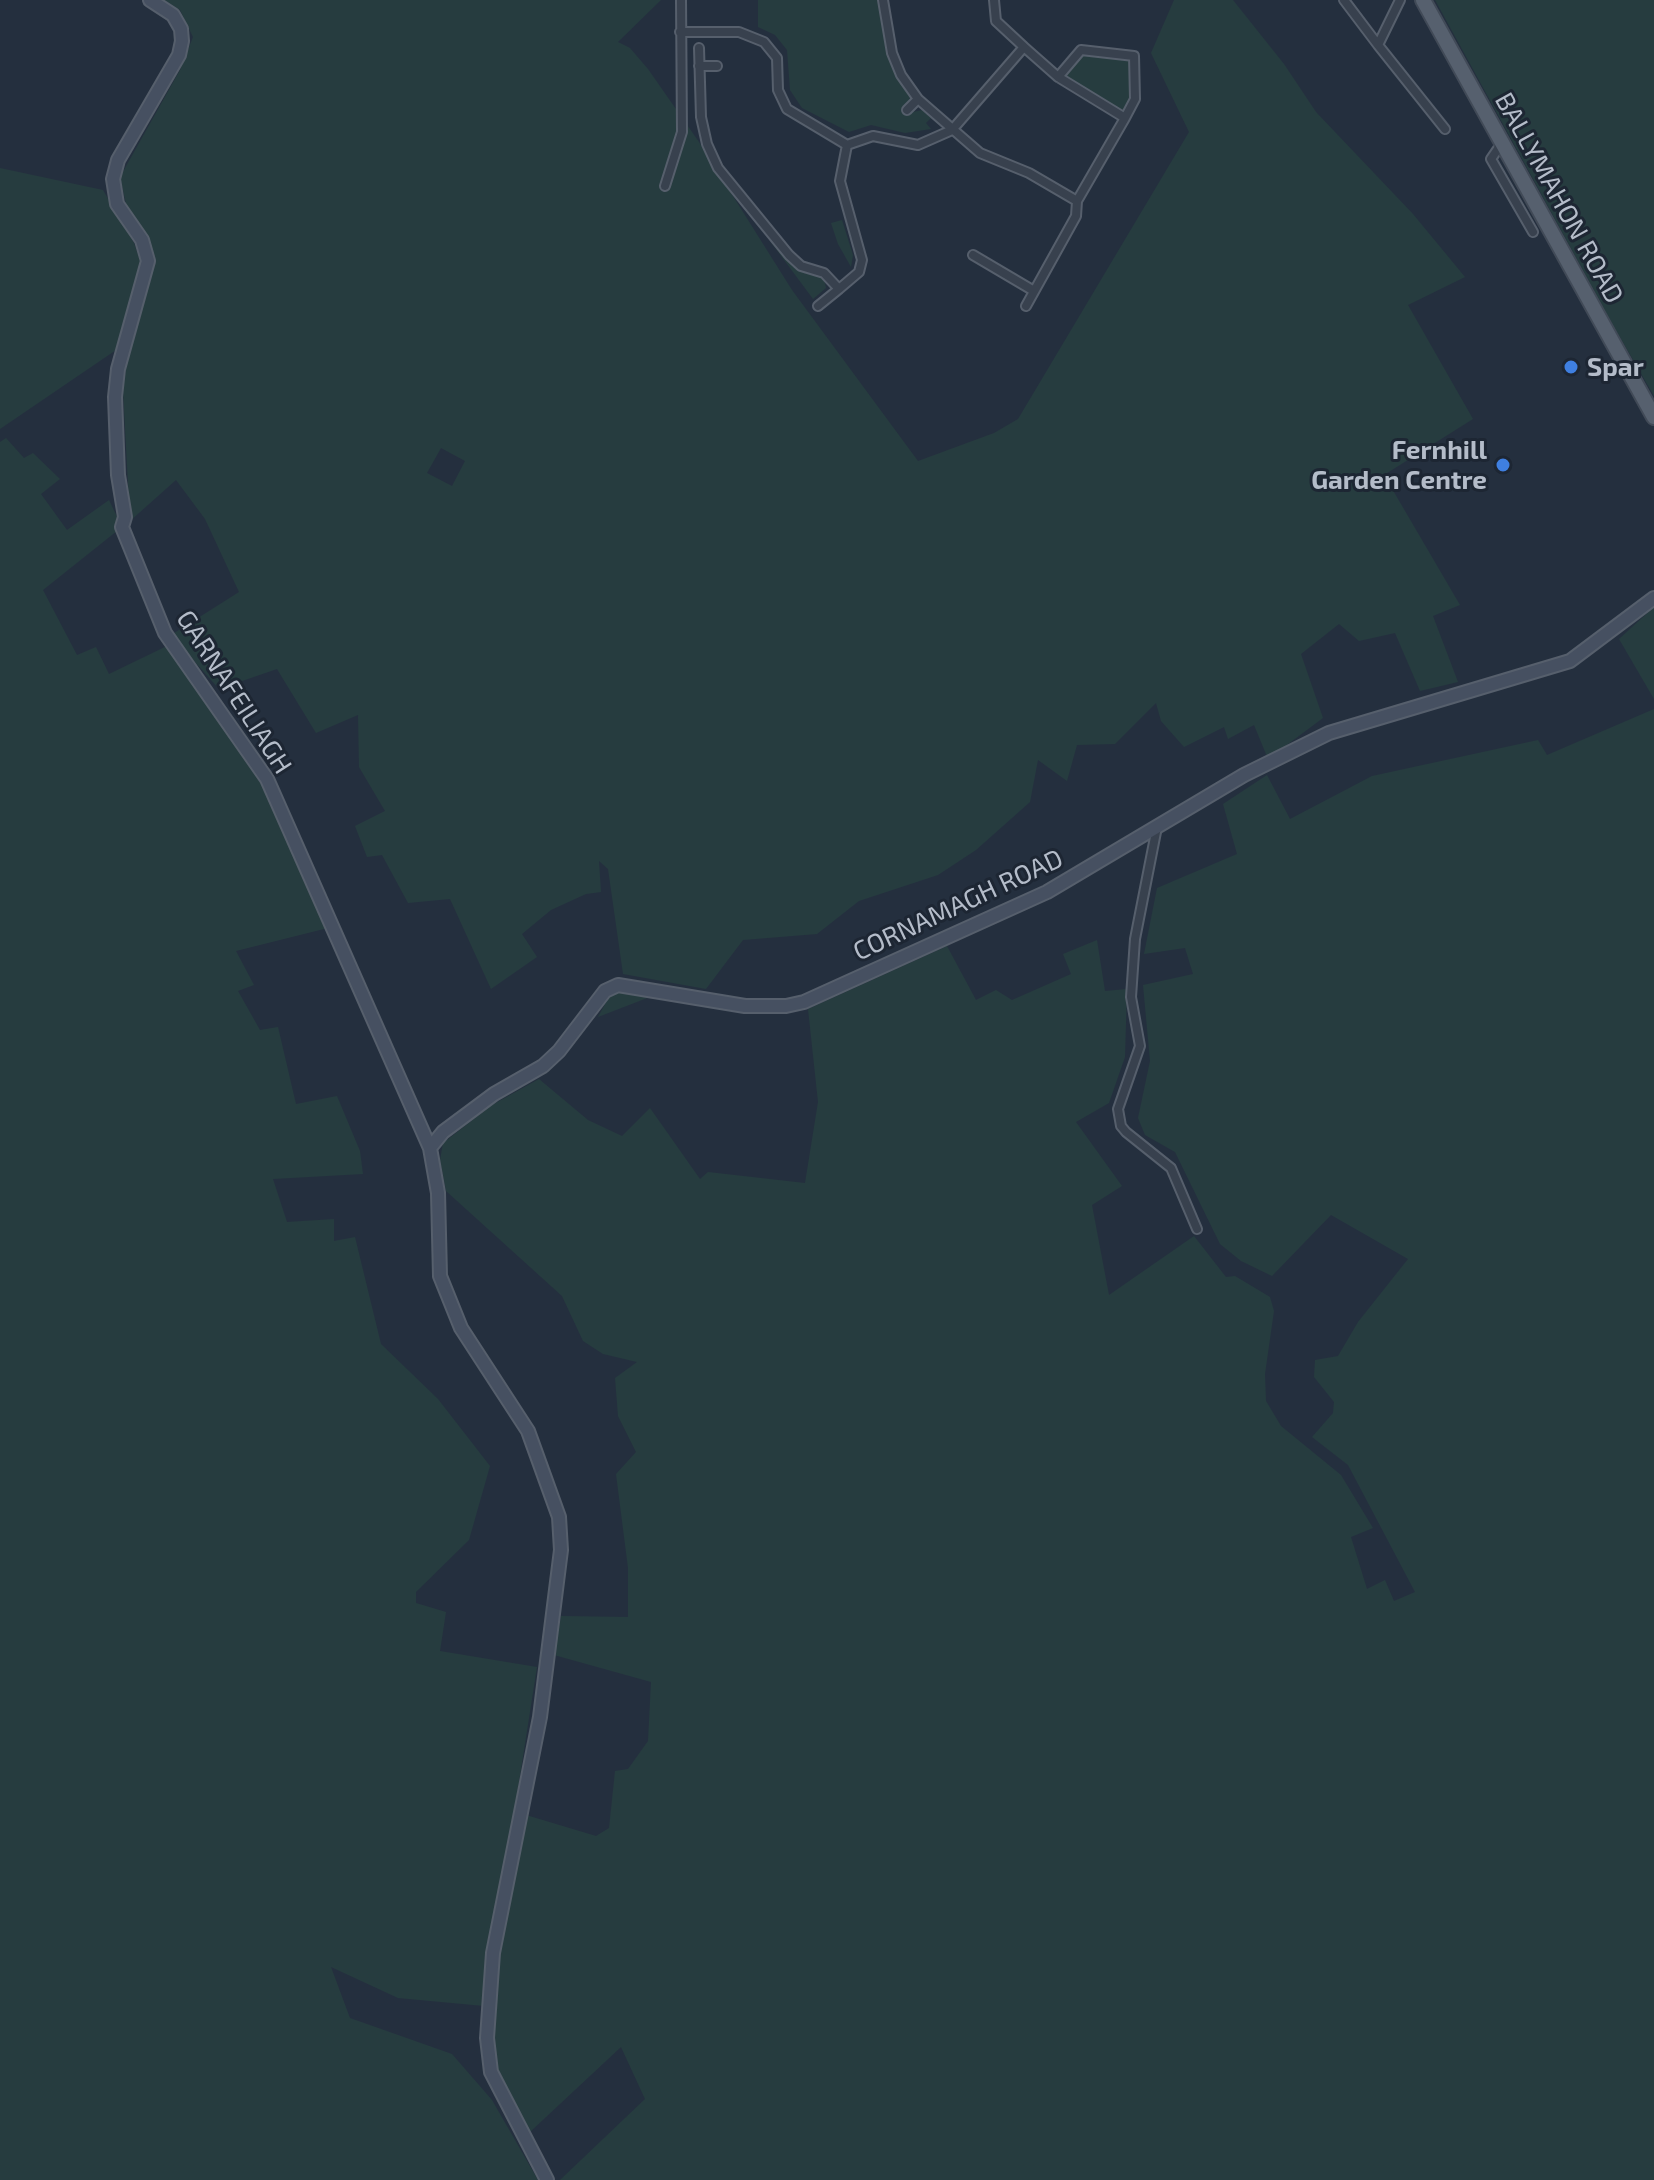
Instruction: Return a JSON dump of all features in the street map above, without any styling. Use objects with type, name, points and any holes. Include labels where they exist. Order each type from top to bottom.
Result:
[{"type":"main road","name":"BALLYMAHON ROAD","points":[[1423,0],[1654,417]]},
{"type":"street","name":"GARNAFEILIAGH","points":[[150,0],[173,15],[181,29],[182,41],[179,55],[118,160],[113,193],[142,240],[148,261],[118,369],[115,397],[118,475],[125,517],[122,527],[165,633],[267,779],[430,1148],[438,1193],[440,1276],[461,1328],[528,1431],[559,1517],[561,1550],[540,1717],[493,1953],[487,2038],[491,2072],[547,2180]]},
{"type":"street","points":[[665,186],[682,132],[681,0]]},
{"type":"street","points":[[883,0],[892,53],[901,75],[918,99],[980,153],[1029,173],[1077,201]]},
{"type":"street","points":[[994,0],[996,21],[1024,47],[1058,77],[1125,118]]},
{"type":"street","points":[[1344,0],[1445,129]]},
{"type":"street","points":[[1378,45],[1400,0]]},
{"type":"street","points":[[680,32],[731,31],[764,42],[777,58],[778,90],[783,104],[795,116],[847,145]]},
{"type":"street","points":[[847,145],[870,136],[918,145],[952,130],[1024,47]]},
{"type":"street","points":[[699,48],[701,117],[707,144],[718,168],[789,255],[801,266],[824,273],[839,289]]},
{"type":"street","points":[[1026,306],[1076,216],[1077,201],[1136,95],[1138,56],[1081,50],[1058,77]]},
{"type":"street","points":[[699,66],[717,66]]},
{"type":"street","points":[[907,110],[918,99]]},
{"type":"street","points":[[1502,143],[1491,159],[1533,232]]},
{"type":"street","points":[[818,306],[859,272],[862,260],[840,181],[847,145]]},
{"type":"street","points":[[973,255],[1034,291]]},
{"type":"street","name":"CORNAMAGH ROAD","points":[[430,1148],[443,1132],[494,1094],[543,1066],[559,1051],[605,991],[618,985],[745,1006],[786,1006],[804,1002],[1047,892],[1244,775],[1329,733],[1570,661],[1654,598]]},
{"type":"street","points":[[1157,827],[1135,939],[1131,997],[1140,1046],[1118,1109],[1121,1126],[1171,1168],[1197,1229]]},
{"type":"green space","points":[[164,0],[661,0],[618,42],[630,48],[648,69],[699,142],[792,290],[918,461],[994,433],[1018,419],[1189,132],[1151,53],[1174,0],[1233,0],[1284,64],[1316,112],[1413,214],[1465,277],[1408,305],[1473,419],[1384,475],[1460,605],[1433,616],[1458,682],[1420,691],[1395,633],[1359,641],[1339,624],[1301,654],[1323,718],[1268,759],[1254,725],[1228,739],[1224,727],[1184,747],[1161,721],[1156,703],[1115,744],[1077,745],[1067,781],[1038,760],[1030,802],[976,850],[938,875],[859,901],[817,934],[743,940],[706,989],[623,974],[608,869],[599,861],[601,892],[586,894],[551,910],[522,934],[537,957],[491,989],[450,899],[408,903],[382,855],[367,857],[355,826],[385,811],[359,767],[358,715],[316,733],[277,669],[219,689],[171,635],[239,592],[205,519],[176,480],[130,521],[123,391],[127,360],[154,259],[126,204],[120,177],[180,70],[193,37],[180,10]],"holes":[[[441,448],[465,461],[452,486],[427,473]]]},
{"type":"green space","points":[[758,0],[879,0],[888,57],[910,98],[904,107],[909,113],[922,110],[931,118],[926,123],[931,129],[905,133],[871,125],[849,132],[802,108],[790,90],[787,50],[775,35],[758,27]]},
{"type":"green space","points":[[1435,0],[1654,0],[1654,396],[1614,327]]},
{"type":"green space","points":[[1086,53],[1130,61],[1132,97],[1124,109],[1119,110],[1067,79],[1065,74]]},
{"type":"green space","points":[[0,168],[103,190],[134,243],[142,266],[119,348],[0,429]]},
{"type":"green space","points":[[842,220],[853,255],[851,267],[831,223]]},
{"type":"green space","points":[[770,241],[793,266],[824,279],[826,288],[813,299]]},
{"type":"green space","points":[[6,438],[24,458],[33,453],[60,479],[41,494],[67,530],[109,500],[122,527],[43,590],[77,655],[96,647],[109,674],[171,644],[263,786],[332,927],[236,951],[254,985],[238,991],[260,1030],[278,1027],[296,1104],[337,1096],[360,1151],[363,1174],[273,1179],[287,1222],[334,1219],[334,1241],[355,1237],[381,1344],[438,1399],[490,1466],[469,1540],[416,1592],[416,1603],[446,1612],[440,1651],[537,1667],[484,2006],[398,1998],[331,1967],[350,2018],[452,2054],[492,2100],[538,2180],[0,2180],[0,442]]},
{"type":"green space","points":[[1654,607],[1654,699],[1619,639]]},
{"type":"green space","points":[[1654,709],[1654,2180],[560,2180],[645,2099],[621,2047],[530,2132],[496,2065],[493,2038],[495,1975],[526,1815],[596,1836],[609,1828],[615,1771],[628,1769],[648,1741],[651,1682],[554,1655],[561,1616],[628,1617],[628,1568],[616,1474],[636,1452],[618,1416],[615,1378],[637,1362],[603,1354],[583,1341],[562,1296],[446,1191],[440,1160],[443,1143],[492,1105],[539,1079],[588,1120],[622,1136],[650,1108],[700,1179],[708,1172],[805,1183],[818,1102],[808,1009],[947,946],[976,1000],[996,990],[1012,1000],[1071,974],[1063,954],[1097,940],[1105,991],[1127,989],[1125,1057],[1109,1103],[1076,1122],[1122,1186],[1092,1205],[1109,1295],[1194,1236],[1226,1277],[1235,1276],[1270,1297],[1274,1311],[1265,1374],[1266,1401],[1281,1426],[1341,1475],[1373,1528],[1351,1537],[1367,1589],[1385,1580],[1394,1601],[1415,1592],[1348,1465],[1312,1437],[1333,1413],[1334,1402],[1314,1377],[1315,1360],[1338,1356],[1358,1322],[1408,1259],[1331,1215],[1272,1276],[1241,1261],[1220,1244],[1175,1152],[1145,1135],[1138,1118],[1150,1061],[1143,985],[1193,974],[1185,948],[1144,954],[1157,888],[1237,854],[1223,804],[1267,775],[1290,819],[1372,776],[1538,740],[1547,755]]},
{"type":"green space","points":[[622,991],[655,995],[598,1017],[609,997]]},
{"type":"place","name":"Spar","points":[[1571,367]]},
{"type":"place","name":"Fernhill Garden Centre","points":[[1503,465]]}]
